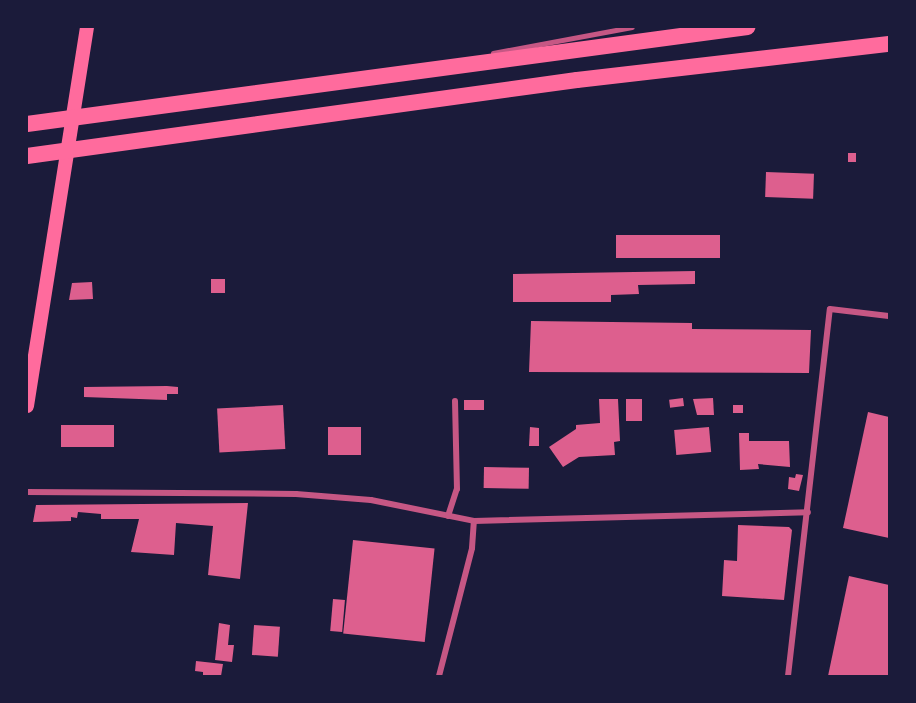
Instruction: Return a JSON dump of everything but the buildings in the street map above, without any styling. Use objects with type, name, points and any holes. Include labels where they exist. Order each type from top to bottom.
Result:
[{"type":"highway","points":[[27,124],[747,27]]},
{"type":"highway","points":[[27,156],[565,82],[889,44]]},
{"type":"main road","points":[[27,406],[87,27]]},
{"type":"street","points":[[788,676],[830,309],[889,316]]},
{"type":"street","points":[[448,516],[457,489],[455,401]]},
{"type":"street","points":[[27,492],[296,494],[371,500],[474,521],[808,512]]},
{"type":"street","points":[[439,676],[472,548],[474,521]]},
{"type":"lane","points":[[416,71],[572,36],[632,27]]}]
